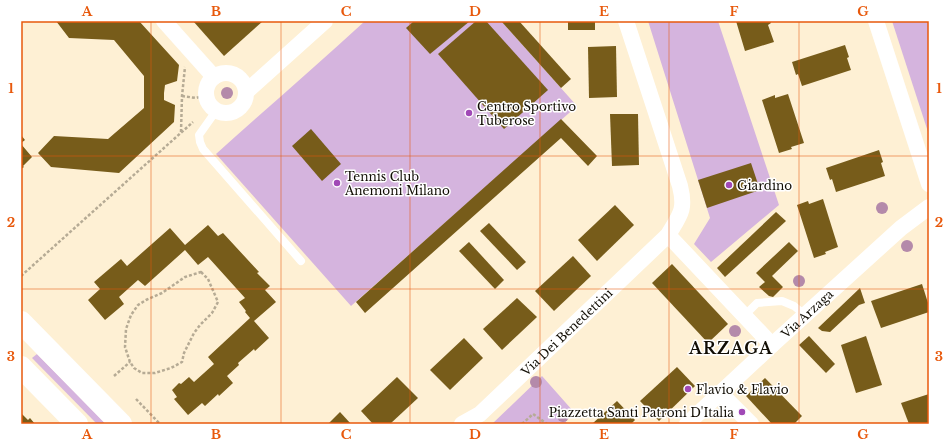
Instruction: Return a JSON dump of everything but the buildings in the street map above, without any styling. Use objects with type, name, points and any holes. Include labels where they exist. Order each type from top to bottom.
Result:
[{"type":"street","points":[[164,21],[214,78]]},
{"type":"street","points":[[246,92],[325,21]]},
{"type":"street","name":"Via Dei Benedettini","points":[[462,424],[480,414],[668,235],[680,216],[683,206],[682,196],[626,21]]},
{"type":"street","points":[[876,21],[929,184]]},
{"type":"street","points":[[223,74],[230,74],[239,78],[244,84],[246,92],[246,97],[243,104],[236,111],[226,113],[211,104],[208,85],[214,78],[223,74]]},
{"type":"street","name":"Via Arzaga","points":[[688,424],[772,345],[901,228],[929,206]]},
{"type":"street","points":[[668,235],[772,345]]},
{"type":"street","points":[[26,331],[121,424]]},
{"type":"street","points":[[21,367],[77,424]]},
{"type":"street","points":[[721,394],[752,424]]},
{"type":"lane","points":[[211,104],[200,135],[200,142],[203,149],[301,261]]},
{"type":"lane","points":[[744,316],[757,303],[782,302],[794,306],[805,316]]},
{"type":"path","points":[[181,132],[185,65]]},
{"type":"path","points":[[21,276],[211,104],[196,98],[182,96]]},
{"type":"path","points":[[201,272],[208,279],[218,302],[212,313],[194,333],[184,353],[182,362],[171,368],[155,373],[142,373],[134,368],[130,362],[125,347],[126,329],[131,315],[138,305],[162,293],[185,277],[201,272]]},
{"type":"path","points":[[114,376],[130,362]]},
{"type":"path","points":[[136,399],[160,424]]},
{"type":"path","points":[[522,424],[533,414],[547,424]]},
{"type":"shaded area","points":[[365,21],[501,21],[577,106],[351,306],[216,154]]},
{"type":"shaded area","points":[[648,21],[718,21],[779,205],[711,262],[694,244],[710,218]]},
{"type":"shaded area","points":[[892,21],[929,21],[929,135]]},
{"type":"shaded area","points":[[37,354],[106,424],[97,424],[32,358]]},
{"type":"shaded area","points":[[542,376],[573,411],[565,419],[567,424],[492,424]]},
{"type":"place","name":"Centro Sportivo Tuberose","points":[[469,113]]},
{"type":"place","name":"Tennis Club Anemoni Milano","points":[[337,183]]},
{"type":"place","name":"Giardino","points":[[729,185]]},
{"type":"place","name":"Flavio & Flavio","points":[[688,389]]},
{"type":"place","name":"Piazzetta Santi Patroni D'Italia","points":[[742,412]]},
{"type":"district","name":"ARZAGA","points":[[731,348]]}]
